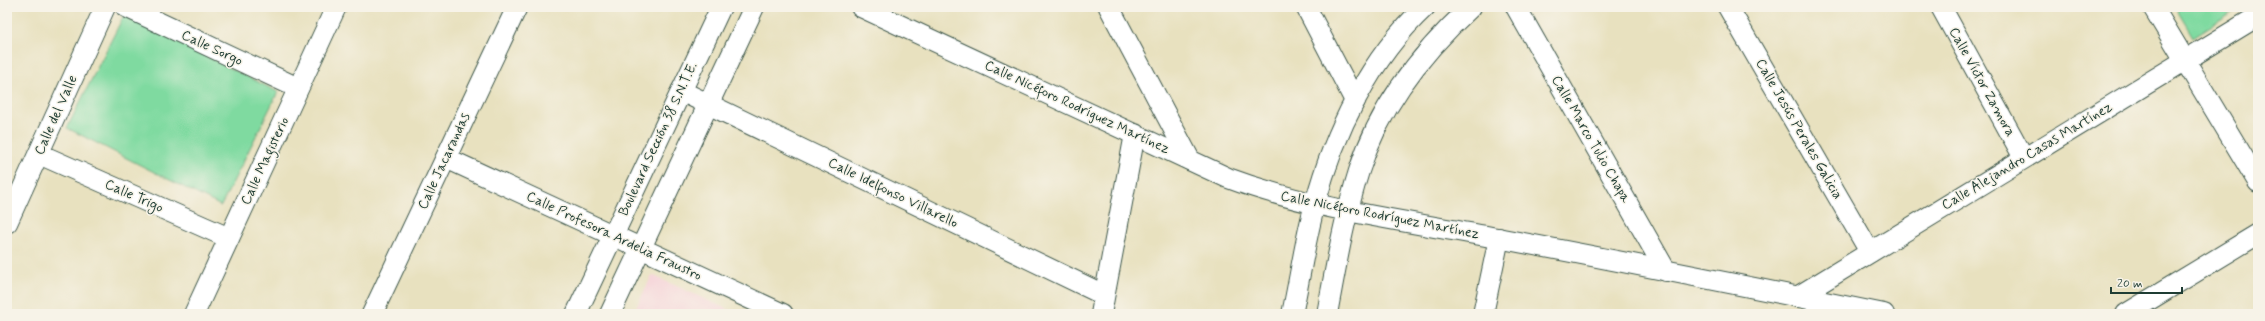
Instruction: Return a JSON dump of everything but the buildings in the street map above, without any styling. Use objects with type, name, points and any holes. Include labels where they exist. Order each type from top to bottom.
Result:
[{"type":"street","name":"Calle del Valle","points":[[7,223],[105,7]]},
{"type":"street","name":"Calle Sorgo","points":[[126,7],[298,88]]},
{"type":"street","name":"Calle Magisterio","points":[[194,314],[336,7]]},
{"type":"street","name":"Calle Jacarandas","points":[[372,314],[517,7]]},
{"type":"street","name":"Boulevard Sección 38 S.N.T.E.","points":[[576,314],[721,7]]},
{"type":"street","points":[[610,314],[754,7]]},
{"type":"street","points":[[1109,7],[1190,160]]},
{"type":"street","points":[[1306,7],[1355,101]]},
{"type":"street","points":[[1292,314],[1314,205],[1327,164],[1355,101],[1393,41],[1425,7]]},
{"type":"street","points":[[1326,314],[1348,210],[1362,163],[1374,134],[1392,100],[1414,67],[1444,33],[1471,7]]},
{"type":"street","name":"Calle Marco Tulio Chapa","points":[[1516,7],[1666,271]]},
{"type":"street","name":"Calle Jesús Perales Galicia","points":[[1728,7],[1870,252]]},
{"type":"street","name":"Calle Víctor Zamora","points":[[1941,7],[2024,158]]},
{"type":"street","points":[[2153,7],[2258,182]]},
{"type":"street","name":"Calle Nicéforo Rodríguez Martínez","points":[[865,8],[1190,160],[1252,187],[1314,205],[1499,238],[1884,314]]},
{"type":"street","name":"Calle Alejandro Casas Martínez","points":[[1797,297],[2258,16]]},
{"type":"street","name":"Calle Idelfonso Villarello","points":[[681,91],[1102,304]]},
{"type":"street","points":[[1102,304],[1135,134]]},
{"type":"street","name":"Calle Trigo","points":[[39,154],[229,238]]},
{"type":"street","name":"Calle Profesora Ardelia Fraustro","points":[[446,158],[783,314]]},
{"type":"street","points":[[2126,314],[2258,234]]},
{"type":"street","points":[[1484,314],[1499,238]]},
{"type":"shaded area","points":[[652,275],[738,314],[633,314]]},
{"type":"green space","points":[[2175,7],[2241,7],[2193,37]]},
{"type":"green space","points":[[124,15],[278,92],[221,206],[67,128]]}]
